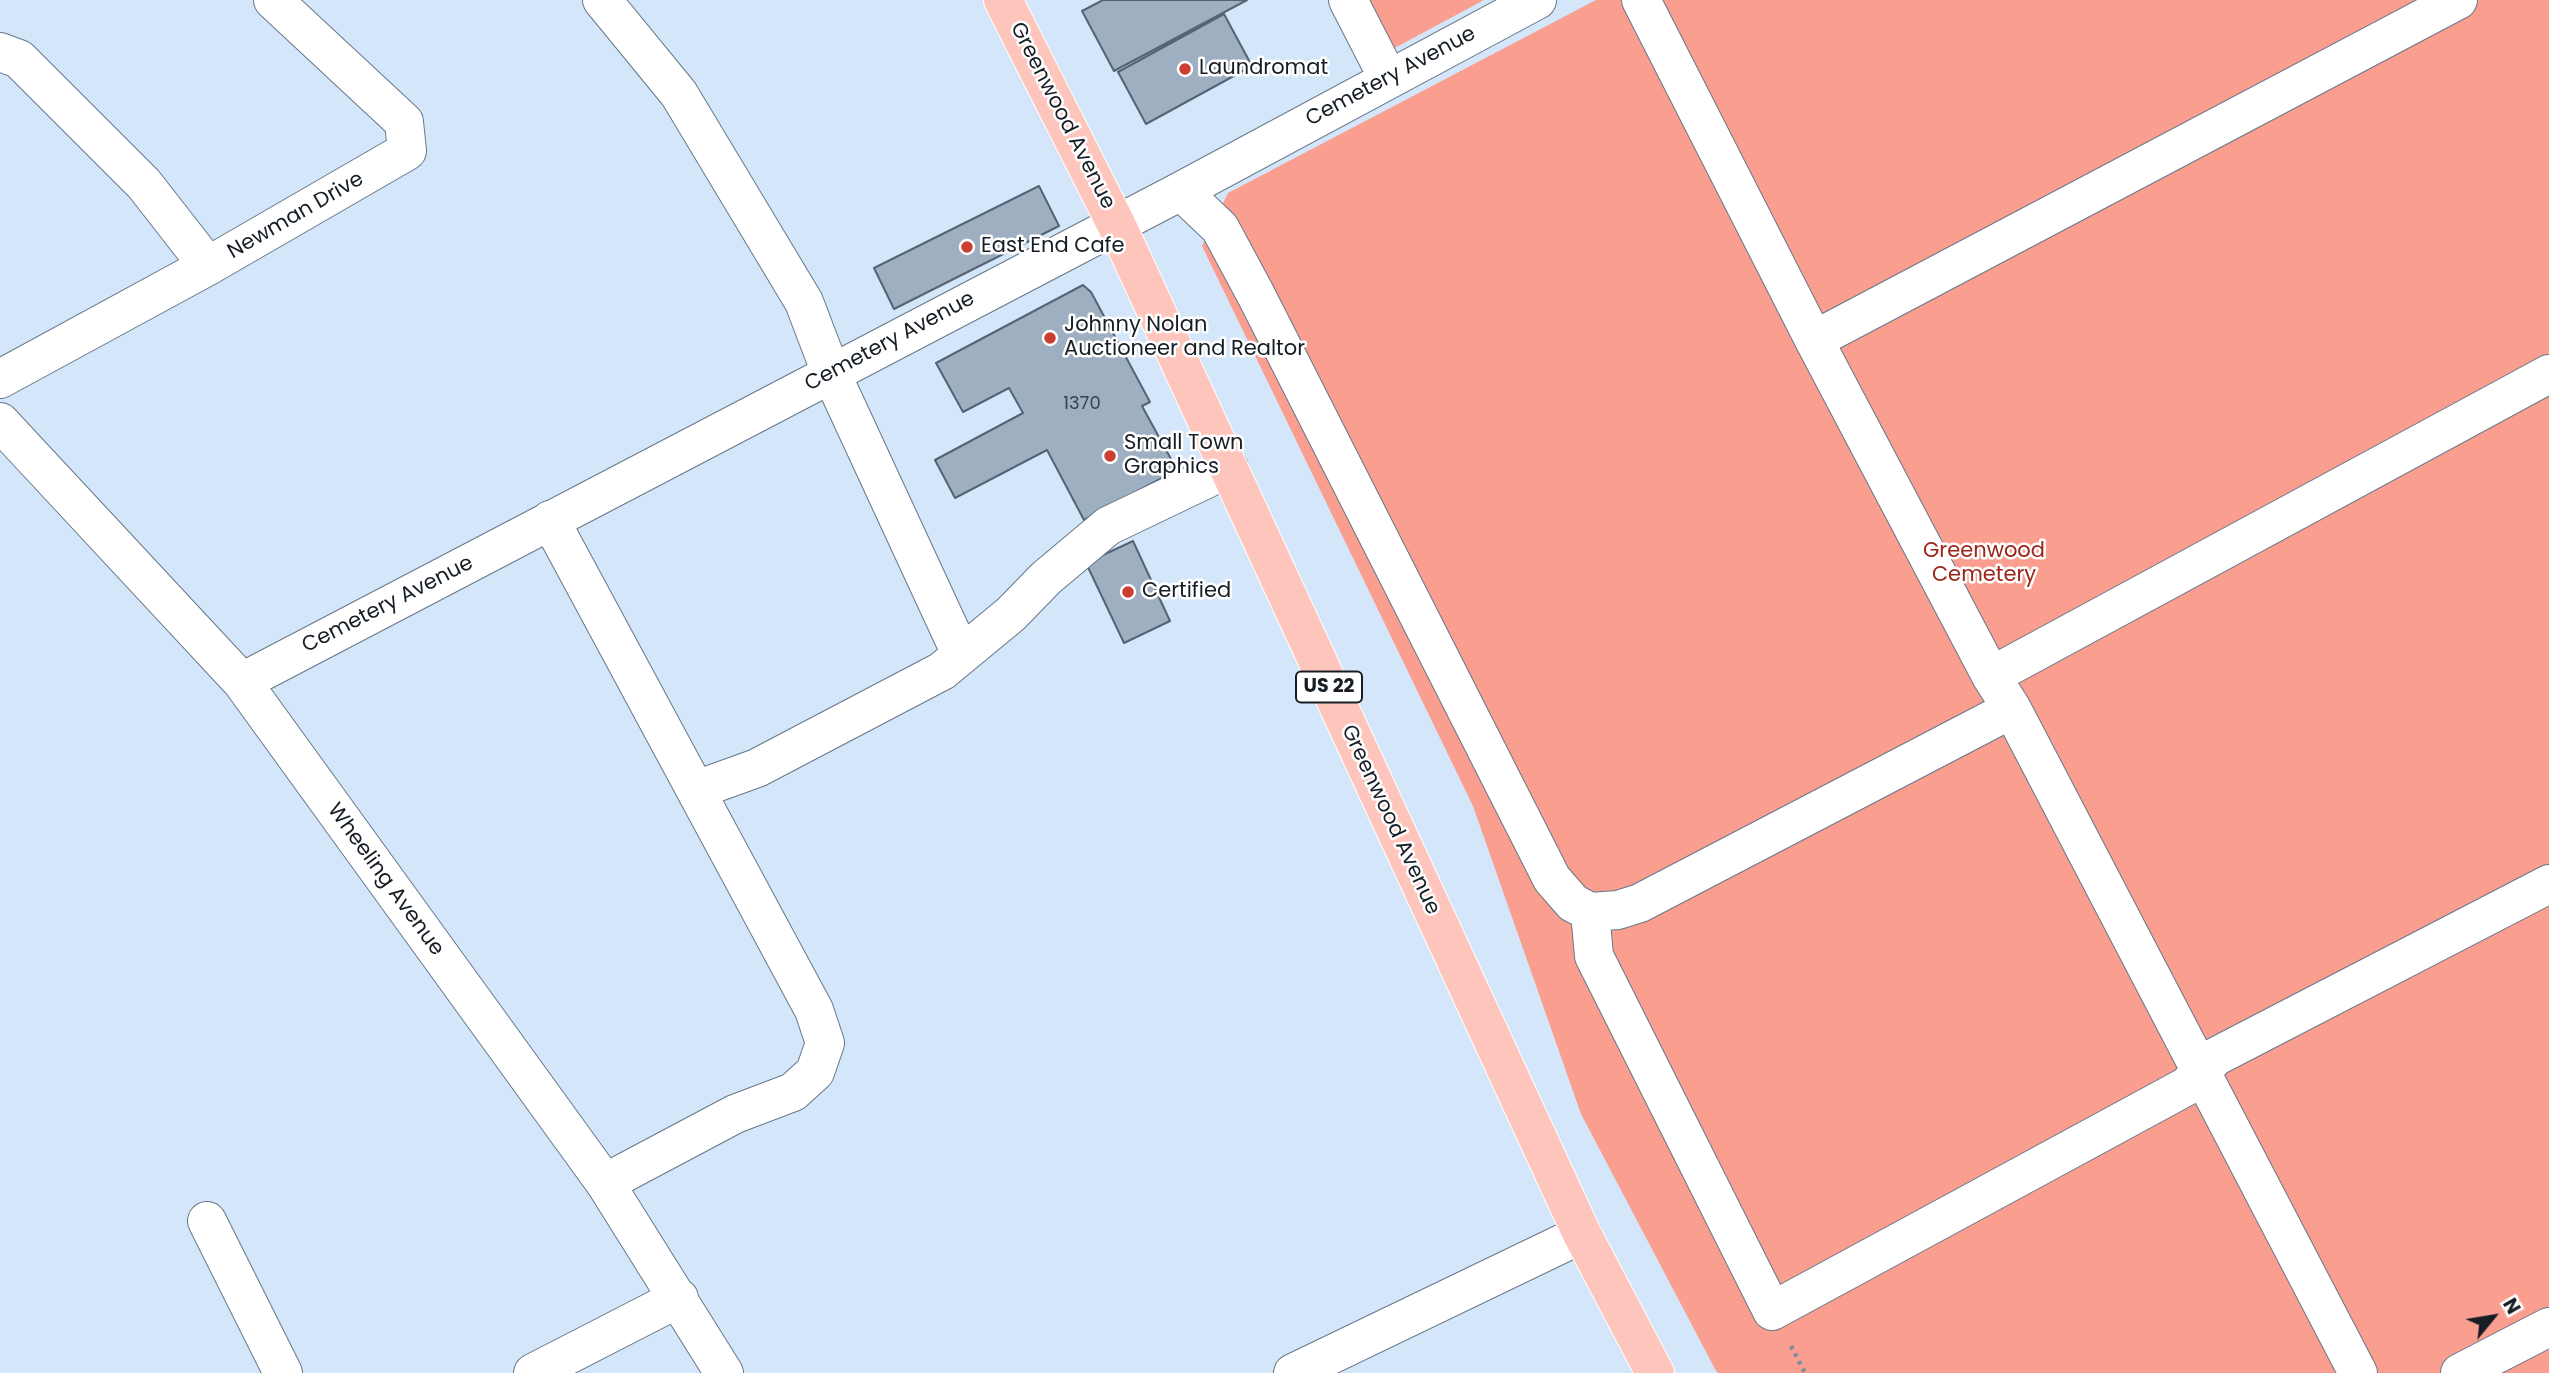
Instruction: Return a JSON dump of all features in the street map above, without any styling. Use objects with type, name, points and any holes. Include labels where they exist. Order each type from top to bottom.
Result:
[{"type":"main road","name":"Greenwood Avenue","points":[[1003,0],[1116,224],[1583,1234],[1655,1373]]},
{"type":"street","name":"Newman Drive","points":[[0,379],[208,266],[407,151],[404,122],[272,0]]},
{"type":"street","points":[[602,0],[679,94],[804,302],[831,373],[961,654]]},
{"type":"street","points":[[1348,0],[1388,78]]},
{"type":"street","name":"Cemetery Avenue","points":[[242,682],[1181,191],[1537,0]]},
{"type":"street","points":[[1641,0],[1814,340],[1991,676],[2012,709],[2357,1373]]},
{"type":"street","points":[[1814,340],[2458,0]]},
{"type":"street","points":[[0,52],[19,60],[144,184],[208,266]]},
{"type":"street","points":[[1181,191],[1220,228],[1552,879],[1573,903],[1590,912],[1618,910],[1640,902],[2012,709]]},
{"type":"street","points":[[1991,676],[2549,374]]},
{"type":"street","name":"Wheeling Avenue","points":[[0,422],[242,682],[605,1183],[724,1373]]},
{"type":"street","points":[[696,790],[757,768],[942,671],[1011,614],[1046,578],[1108,526],[1229,468]]},
{"type":"street","points":[[550,520],[814,1010],[825,1043],[815,1072],[793,1092],[735,1114],[605,1183]]},
{"type":"street","points":[[1590,912],[1594,956],[1772,1311],[2187,1086],[2214,1057],[2549,884]]},
{"type":"street","points":[[207,1221],[283,1373]]},
{"type":"street","points":[[1293,1373],[1583,1234]]},
{"type":"street","points":[[533,1373],[679,1298]]},
{"type":"street","points":[[2460,1373],[2549,1327]]},
{"type":"green space","points":[[1346,0],[1484,0],[1376,58]]},
{"type":"green space","name":"Greenwood Cemetery","points":[[1596,0],[2549,0],[2549,1373],[1718,1373],[1715,1369],[1581,1114],[1473,806],[1202,246],[1228,193]]},
{"type":"building","points":[[1103,0],[1247,0],[1114,71],[1082,11]]},
{"type":"building","name":"Laundromat","points":[[1224,14],[1252,66],[1146,124],[1118,72]]},
{"type":"building","name":"East End Cafe","points":[[1039,186],[1059,226],[894,309],[874,268]]},
{"type":"building","points":[[1083,285],[1091,292],[1150,402],[1142,406],[1177,470],[1084,520],[1047,450],[955,498],[935,460],[1023,413],[1009,388],[963,412],[936,363]]},
{"type":"building","name":"Certified","points":[[1133,541],[1170,621],[1124,643],[1086,563]]},
{"type":"place","name":"Laundromat","points":[[1185,69]]},
{"type":"place","name":"East End Cafe","points":[[967,247]]},
{"type":"place","name":"Johnny Nolan Auctioneer and Realtor","points":[[1050,338]]},
{"type":"place","name":"Small Town Graphics","points":[[1110,456]]},
{"type":"place","name":"Certified","points":[[1128,592]]}]
